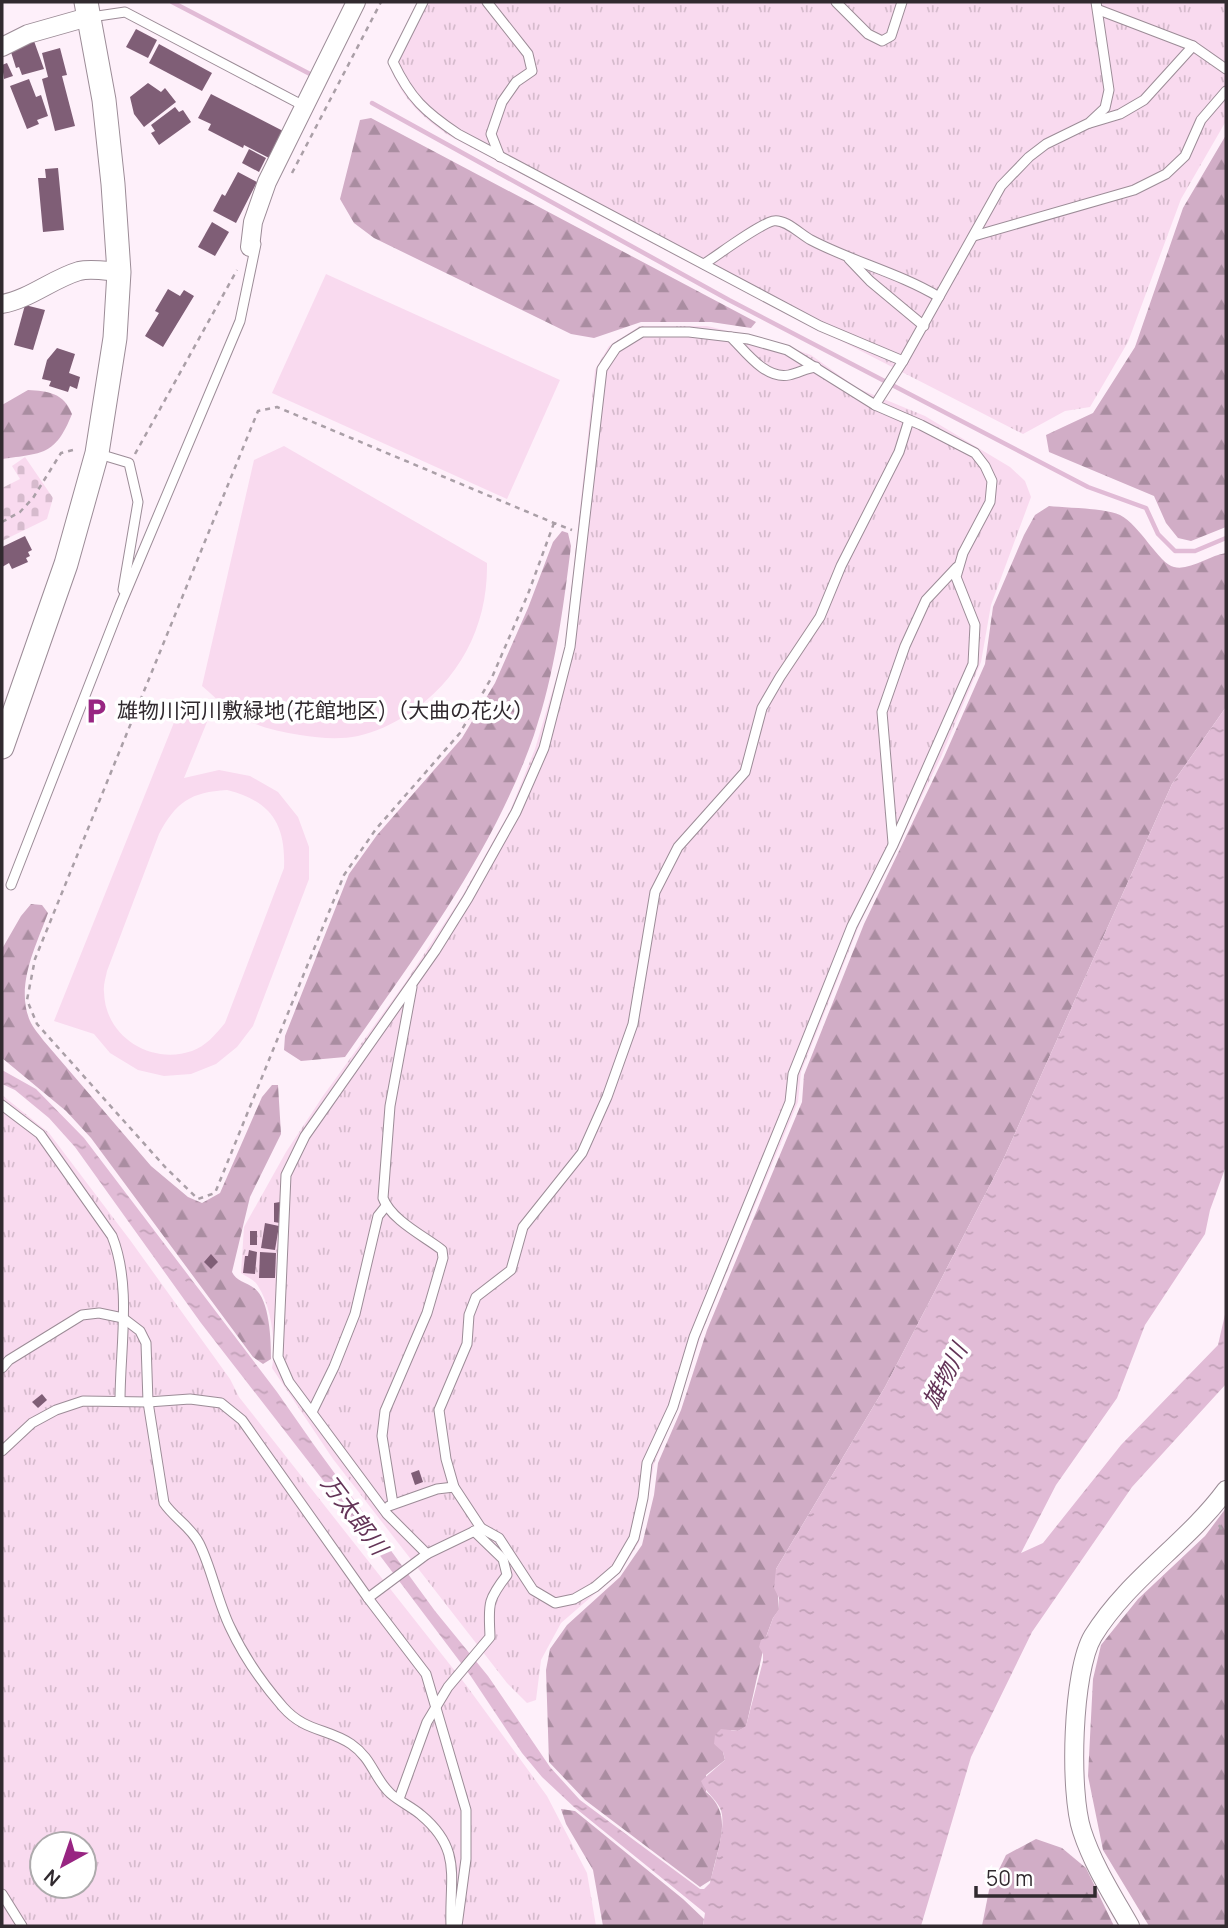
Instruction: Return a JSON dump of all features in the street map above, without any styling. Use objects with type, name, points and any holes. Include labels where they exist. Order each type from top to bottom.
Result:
[{"type":"street","points":[[254,239],[253,222],[267,182],[356,2]]},
{"type":"street","points":[[2,47],[87,10],[104,100],[119,272],[115,338],[97,453],[66,564],[2,747]]},
{"type":"street","points":[[2,304],[13,302],[83,270],[119,272]]},
{"type":"street","points":[[1130,1926],[1098,1871],[1081,1829],[1074,1773],[1077,1708],[1086,1651],[1094,1636],[1130,1590],[1159,1559],[1211,1512],[1226,1490]]},
{"type":"lane","points":[[423,2],[393,62],[403,84],[428,114],[458,134],[820,326],[903,361]]},
{"type":"lane","points":[[487,2],[528,54],[532,71],[516,82],[502,102],[491,134],[500,156]]},
{"type":"lane","points":[[836,2],[868,34],[882,41],[891,36],[902,2]]},
{"type":"lane","points":[[1098,6],[1193,46],[1226,69]]},
{"type":"lane","points":[[1089,123],[1105,108],[1109,90],[1098,6]]},
{"type":"lane","points":[[87,10],[125,12],[304,106]]},
{"type":"lane","points":[[876,404],[940,297],[1000,186],[1046,144],[1089,123],[1120,114],[1144,100],[1193,46]]},
{"type":"lane","points":[[974,236],[1134,190],[1166,174],[1185,156],[1201,120],[1226,91]]},
{"type":"lane","points":[[704,264],[773,221],[781,221],[809,240],[921,286],[940,297]]},
{"type":"lane","points":[[10,885],[120,606],[240,321],[254,239]]},
{"type":"lane","points":[[845,256],[923,326]]},
{"type":"lane","points":[[369,1598],[426,1554],[477,1529],[499,1538],[533,1590],[555,1603],[574,1599],[595,1587],[616,1569],[634,1538],[647,1463],[673,1408],[694,1337],[790,1102],[793,1074],[852,926],[893,845],[973,664],[975,625],[956,577],[960,563],[990,502],[992,481],[985,466],[975,453],[876,404],[787,351],[730,336],[667,331],[642,332],[616,348],[603,369],[570,647],[544,748],[516,812],[468,898],[412,985],[305,1136],[286,1175],[278,1357],[289,1382],[383,1508],[426,1554]]},
{"type":"lane","points":[[730,336],[773,375],[789,376],[806,368],[817,367]]},
{"type":"lane","points":[[398,1799],[414,1752],[436,1706],[448,1687],[490,1637],[488,1605],[507,1575],[503,1559],[477,1529],[454,1487],[446,1459],[439,1410],[467,1344],[469,1314],[476,1297],[511,1270],[523,1227],[582,1153],[607,1097],[633,1024],[655,892],[678,848],[745,772],[762,708],[820,617],[851,544],[899,452],[909,419]]},
{"type":"lane","points":[[97,453],[129,463],[138,502],[120,606]]},
{"type":"lane","points":[[893,845],[882,712],[905,646],[926,600],[960,563]]},
{"type":"lane","points":[[393,1504],[382,1436],[385,1411],[427,1313],[443,1258],[442,1250],[386,1206],[383,1198],[390,1106],[412,985]]},
{"type":"lane","points":[[2,1105],[40,1134],[113,1236],[120,1254],[125,1296],[120,1401]]},
{"type":"lane","points":[[312,1412],[355,1314],[378,1216],[386,1206]]},
{"type":"lane","points":[[2,1368],[9,1360],[82,1315],[99,1313],[123,1318],[140,1331],[146,1343],[148,1402],[164,1503],[192,1530],[230,1628],[257,1673],[283,1708],[304,1726],[350,1743],[368,1758],[383,1785],[422,1815],[444,1839],[453,1864],[450,1900],[452,1926]]},
{"type":"lane","points":[[2,1451],[33,1423],[56,1410],[83,1401],[148,1402],[190,1399],[221,1404],[242,1420],[426,1674],[466,1810],[466,1859],[457,1926]]},
{"type":"lane","points":[[383,1508],[437,1489],[454,1487]]},
{"type":"lane","points":[[2,1894],[22,1926]]},
{"type":"path","points":[[554,523],[528,594],[493,675],[460,733],[376,829],[344,875],[215,1193],[198,1199],[166,1168],[37,1024],[27,1000],[36,959],[257,411],[276,407],[554,523],[582,535]]},
{"type":"path","points":[[2,522],[20,512],[33,498],[61,453],[73,449],[97,453]]},
{"type":"green space","points":[[418,2],[1226,2],[1226,121],[1181,199],[1128,342],[1090,407],[1065,411],[1023,434],[448,135],[412,104],[388,62]]},
{"type":"green space","points":[[371,118],[756,322],[751,328],[711,322],[641,322],[594,338],[571,334],[374,238],[354,223],[340,199],[360,120]]},
{"type":"green space","points":[[1226,135],[1226,527],[1191,541],[1178,538],[1166,523],[1154,496],[1049,452],[1046,435],[1093,413],[1135,347],[1183,208]]},
{"type":"green space","points":[[326,274],[560,380],[507,499],[272,393]]},
{"type":"green space","points":[[640,326],[707,326],[774,342],[811,355],[857,388],[925,416],[1010,467],[1025,481],[1031,497],[991,605],[981,662],[941,757],[860,923],[801,1072],[798,1102],[702,1332],[679,1403],[654,1464],[639,1542],[621,1571],[561,1623],[541,1660],[536,1700],[527,1703],[507,1683],[333,1459],[272,1368],[273,1337],[267,1305],[257,1284],[241,1273],[244,1227],[286,1152],[405,983],[461,898],[510,811],[535,749],[565,649],[595,370],[609,346]]},
{"type":"green space","points":[[28,390],[60,397],[72,414],[60,438],[46,450],[2,459],[2,405]]},
{"type":"green space","points":[[284,446],[487,563],[486,586],[476,630],[456,668],[426,701],[407,715],[365,734],[322,738],[264,727],[233,712],[202,686],[254,460]]},
{"type":"green space","points":[[25,457],[53,498],[47,519],[2,541],[2,488],[20,479],[12,466]]},
{"type":"green space","points":[[1049,506],[1120,515],[1135,527],[1162,559],[1174,567],[1187,567],[1226,553],[1226,707],[1172,784],[1003,1160],[885,1387],[776,1569],[779,1610],[766,1637],[746,1727],[738,1731],[731,1730],[723,1752],[725,1760],[706,1775],[706,1792],[720,1811],[722,1833],[711,1880],[700,1887],[585,1800],[549,1762],[546,1670],[550,1649],[567,1625],[620,1577],[642,1545],[654,1495],[658,1463],[681,1410],[707,1330],[802,1102],[804,1075],[864,924],[985,664],[993,607],[1024,535],[1035,515]]},
{"type":"green space","points":[[562,531],[568,533],[571,546],[553,665],[534,735],[497,821],[451,902],[345,1057],[301,1061],[284,1050],[285,1036],[349,874],[377,835],[462,738],[495,683],[553,542]]},
{"type":"green space","points":[[179,710],[207,722],[184,778],[219,770],[250,776],[278,792],[298,817],[309,847],[309,879],[253,1026],[237,1047],[216,1064],[191,1074],[164,1076],[138,1070],[110,1053],[94,1034],[54,1021]],"holes":[[[227,790],[264,808],[278,826],[282,838],[284,868],[225,1023],[206,1043],[192,1051],[161,1054],[146,1050],[133,1044],[112,1022],[106,1008],[104,992],[107,971],[165,823],[178,807],[194,796]]]},
{"type":"green space","points":[[31,904],[42,905],[48,913],[26,980],[26,1008],[31,1024],[151,1166],[188,1197],[202,1203],[220,1193],[262,1097],[272,1085],[278,1085],[281,1134],[250,1197],[232,1272],[254,1288],[263,1301],[271,1342],[271,1359],[263,1364],[253,1357],[91,1138],[66,1111],[2,1058],[2,949]]},
{"type":"green space","points":[[2,1095],[49,1133],[130,1240],[230,1379],[239,1397],[466,1685],[547,1796],[587,1873],[596,1926],[2,1926]]},
{"type":"green space","points":[[1226,1508],[1226,1926],[1149,1926],[1103,1850],[1088,1776],[1093,1679],[1101,1645],[1138,1599],[1205,1536]]},
{"type":"green space","points":[[561,1809],[575,1811],[683,1899],[704,1919],[703,1926],[603,1926],[593,1870],[566,1824]]},
{"type":"green space","points":[[1036,1839],[1062,1848],[1086,1868],[1114,1926],[982,1926],[989,1890],[1006,1855]]},
{"type":"water","points":[[1226,707],[1226,1166],[1210,1210],[1205,1234],[1145,1325],[1117,1398],[1056,1485],[1021,1553],[1043,1543],[1121,1445],[1218,1345],[1226,1310],[1226,1384],[1132,1487],[1032,1632],[971,1757],[921,1926],[703,1926],[705,1913],[574,1807],[542,1777],[522,1753],[470,1675],[201,1323],[75,1147],[49,1118],[15,1090],[2,1084],[2,1070],[36,1089],[84,1138],[277,1392],[435,1611],[488,1676],[550,1767],[580,1800],[700,1889],[704,1889],[710,1883],[720,1844],[722,1815],[716,1801],[701,1781],[725,1760],[723,1752],[714,1744],[715,1735],[721,1729],[738,1731],[746,1726],[763,1661],[759,1647],[779,1609],[779,1598],[774,1588],[776,1569],[885,1387],[1003,1160],[1172,784]]},
{"type":"building","points":[[136,29],[157,40],[148,58],[126,47]]},
{"type":"building","points":[[34,41],[44,69],[22,75],[19,67],[16,68],[10,49]]},
{"type":"building","points":[[159,44],[212,73],[202,91],[149,63]]},
{"type":"building","points":[[60,48],[67,75],[62,76],[75,126],[55,131],[42,79],[48,77],[42,53]]},
{"type":"building","points":[[7,63],[13,76],[4,79],[2,65]]},
{"type":"building","points":[[29,79],[36,97],[41,95],[48,116],[37,120],[39,124],[27,129],[10,86]]},
{"type":"building","points":[[148,83],[161,92],[165,88],[176,102],[144,127],[134,114],[130,97]]},
{"type":"building","points":[[211,94],[285,132],[271,159],[208,130],[211,124],[198,118]]},
{"type":"building","points":[[175,107],[179,112],[183,110],[191,122],[159,145],[151,133],[155,131],[151,125]]},
{"type":"building","points":[[249,149],[266,158],[259,172],[242,163]]},
{"type":"building","points":[[58,168],[64,230],[43,232],[38,178],[46,178],[45,169]]},
{"type":"building","points":[[238,172],[257,182],[236,223],[213,211]]},
{"type":"building","points":[[212,222],[229,232],[215,256],[198,247]]},
{"type":"building","points":[[168,289],[180,296],[184,290],[194,296],[163,347],[145,336],[159,313],[155,311]]},
{"type":"building","points":[[25,305],[45,310],[33,350],[14,345]]},
{"type":"building","points":[[57,348],[75,354],[69,373],[80,377],[77,389],[70,386],[68,392],[49,386],[51,381],[42,379],[47,360]]},
{"type":"building","points":[[25,536],[32,550],[26,558],[28,562],[12,569],[9,563],[2,567],[2,547]]},
{"type":"building","points":[[280,1202],[280,1223],[274,1222],[274,1203]]},
{"type":"building","points":[[265,1223],[279,1226],[275,1250],[261,1248]]},
{"type":"building","points":[[250,1231],[257,1231],[257,1245],[250,1245]]},
{"type":"building","points":[[249,1250],[257,1252],[255,1274],[243,1273],[245,1256],[248,1256]]},
{"type":"building","points":[[260,1252],[276,1253],[275,1278],[259,1278]]},
{"type":"building","points":[[211,1254],[218,1262],[211,1269],[204,1262]]},
{"type":"building","points":[[42,1394],[47,1400],[38,1408],[32,1402]]},
{"type":"building","points":[[419,1470],[423,1482],[415,1485],[411,1473]]},
{"type":"waterway","points":[[172,2],[310,74]]},
{"type":"waterway","points":[[372,103],[729,300],[1088,487],[1146,508],[1158,534],[1175,551],[1195,551],[1226,538]]},
{"type":"place","name":"雄物川河川敷緑地(花館地区)（大曲の花火）","points":[[96,711]]},
{"type":"water label","name":"雄物川","points":[[945,1376]]},
{"type":"water label","name":"万太郎川","points":[[354,1515]]}]
